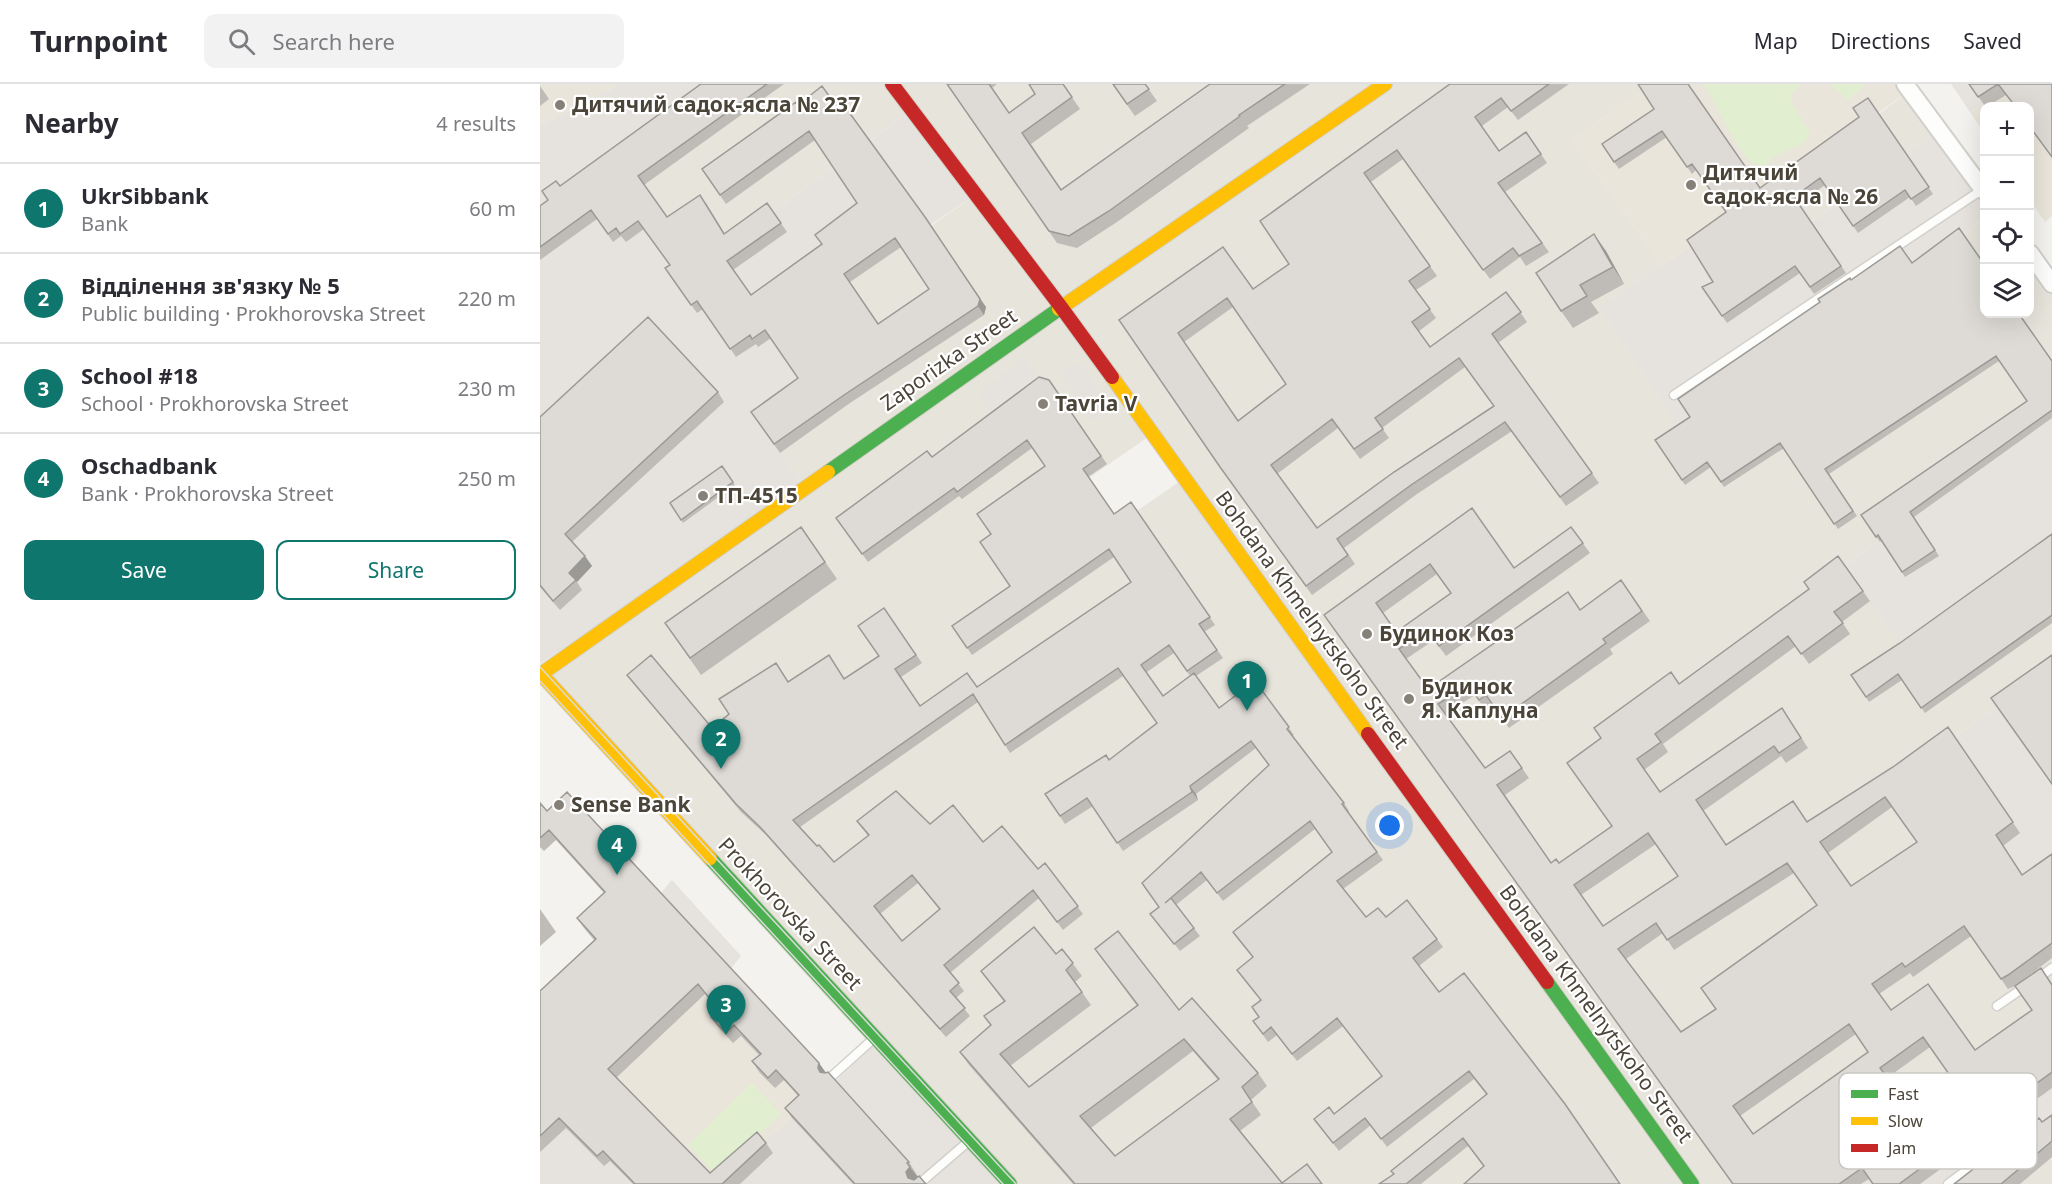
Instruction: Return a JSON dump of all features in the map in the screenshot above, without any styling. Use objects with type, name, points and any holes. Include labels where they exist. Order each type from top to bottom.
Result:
[{"type":"main road","name":"Bohdana Khmelnytskoho Street","points":[[892,84],[1061,307],[1692,1184]]},
{"type":"main road","name":"Zaporizka Street","points":[[540,674],[1061,307],[1385,84]]},
{"type":"main road","name":"Prokhorovska Street","points":[[540,674],[1010,1184]]},
{"type":"street","points":[[1905,84],[1980,185]]},
{"type":"street","points":[[2034,259],[2052,284]]},
{"type":"lane","points":[[1674,395],[1980,193]]},
{"type":"lane","points":[[1997,1006],[2052,968]]},
{"type":"lane","points":[[831,1077],[875,1037]]},
{"type":"lane","points":[[919,1184],[970,1141]]},
{"type":"lane","points":[[1948,1184],[1968,1169]]},
{"type":"shaded area","name":"Дитячий садок-ясла № 237","points":[[540,84],[620,84],[540,126]]},
{"type":"shaded area","points":[[620,84],[783,84],[644,185],[700,264],[870,142],[910,110],[974,196],[795,322],[824,365],[757,420],[804,487],[540,664],[540,126]]},
{"type":"shaded area","points":[[783,84],[890,84],[910,110],[870,142],[700,264],[644,185]]},
{"type":"shaded area","points":[[894,84],[1383,84],[1060,306]]},
{"type":"shaded area","points":[[1387,84],[1651,84],[1572,140],[1663,267],[1606,309],[1925,260],[1980,221],[1980,318],[2034,318],[2034,260],[2052,285],[2052,418],[1845,566],[2052,542],[2052,668],[1900,777],[2052,918],[2052,1045],[2014,1073],[1839,1073],[1839,1169],[1882,1169],[1861,1184],[1694,1184],[1064,308]]},
{"type":"shaded area","name":"Дитячий садок-ясла № 26","points":[[1651,84],[1904,84],[1909,91],[1663,267],[1572,140]]},
{"type":"shaded area","points":[[1951,84],[2009,84],[1984,102],[1980,102],[1980,105],[1970,112]]},
{"type":"shaded area","points":[[2009,84],[2052,84],[2052,216],[2045,222],[2034,206],[2034,102],[1984,102]]},
{"type":"shaded area","points":[[1909,91],[1938,131],[1718,288],[1879,114]]},
{"type":"shaded area","points":[[1980,105],[1980,127],[1970,112]]},
{"type":"shaded area","points":[[1938,131],[1980,188],[1980,221],[1682,430],[1600,307],[1691,247],[1718,288]]},
{"type":"shaded area","points":[[974,196],[1057,307],[804,487],[757,420],[850,282]]},
{"type":"shaded area","points":[[1060,310],[1151,435],[985,550],[1015,594],[1182,480],[1689,1184],[1011,1184],[548,670]]},
{"type":"shaded area","points":[[1024,358],[1037,375],[989,411],[977,394]]},
{"type":"shaded area","points":[[1078,361],[1112,410],[1093,423],[1059,373]]},
{"type":"shaded area","points":[[2052,418],[2052,542],[1904,648],[1845,566]]},
{"type":"shaded area","points":[[2052,668],[2052,918],[1900,777]]},
{"type":"shaded area","points":[[672,880],[741,956],[730,970],[806,1105],[835,1082],[872,1046],[999,1184],[540,1184],[540,1007]]},
{"type":"shaded area","points":[[730,970],[835,1082],[717,1183],[615,1079]]},
{"type":"shaded area","points":[[2052,1045],[2052,1157],[2020,1184],[1861,1184],[1882,1169],[2037,1169],[2037,1073],[2014,1073]]},
{"type":"shaded area","points":[[2052,1157],[2052,1184],[2020,1184]]},
{"type":"green space","points":[[1704,84],[1801,84],[1790,95],[1794,107],[1810,133],[1805,143],[1772,158],[1765,167],[1750,162],[1734,140]]},
{"type":"green space","points":[[1830,84],[1864,84],[1863,88],[1848,100]]},
{"type":"green space","points":[[752,1083],[781,1114],[717,1176],[688,1145]]},
{"type":"building","points":[[701,84],[767,84],[638,176],[667,217],[700,195],[724,234],[767,203],[781,223],[727,261],[751,295],[822,244],[815,235],[857,203],[809,131],[720,195],[702,169],[796,102],[798,105],[822,86],[832,100],[838,97],[925,217],[980,299],[978,306],[774,444],[751,412],[798,378],[765,330],[752,339],[750,335],[730,349],[697,301],[691,305],[665,268],[670,265],[638,221],[620,234],[616,228],[608,234],[591,210],[540,247],[540,206],[548,200],[542,191],[556,181],[560,186]],"holes":[[[895,238],[929,289],[878,324],[844,274]]]},
{"type":"building","points":[[947,84],[989,84],[1009,113],[1035,94],[1029,84],[1063,84],[1072,97],[1022,133],[1061,190],[1210,84],[1285,84],[1109,211],[1069,236],[1049,231]]},
{"type":"building","points":[[1113,84],[1145,84],[1149,89],[1127,104]]},
{"type":"building","points":[[1450,84],[1549,84],[1511,111],[1501,98],[1475,117],[1499,151],[1526,132],[1541,154],[1498,183],[1542,243],[1519,256],[1513,248],[1483,270],[1397,150],[1364,173],[1430,266],[1409,281],[1430,309],[1412,322],[1430,347],[1506,292],[1521,312],[1492,334],[1592,473],[1560,497],[1505,422],[1411,485],[1337,539],[1348,555],[1306,586],[1220,467],[1119,320],[1223,247],[1253,289],[1289,264],[1260,221]],"holes":[[[1227,298],[1286,384],[1238,421],[1178,333]],[[1459,358],[1494,406],[1394,472],[1317,528],[1271,465],[1332,419],[1354,449],[1383,429],[1375,418]]]},
{"type":"building","points":[[1638,84],[1688,84],[1760,188],[1859,117],[1853,108],[1868,98],[1929,187],[1911,199],[1905,190],[1853,226],[1820,178],[1794,197],[1841,266],[1810,287],[1795,266],[1722,316],[1702,287],[1713,282],[1687,240],[1726,212],[1692,164],[1687,167],[1662,131],[1614,162],[1602,144],[1654,109]]},
{"type":"building","points":[[1969,84],[1998,84],[1978,97]]},
{"type":"building","points":[[1998,84],[2052,84],[2052,157],[2034,132],[2034,102],[2012,102]]},
{"type":"building","points":[[1959,228],[1980,258],[1980,318],[2022,318],[2052,361],[2052,410],[1910,512],[1935,550],[1902,572],[1878,535],[1876,537],[1861,515],[2027,401],[1996,356],[1825,469],[1853,511],[1834,524],[1780,443],[1721,482],[1707,462],[1682,480],[1655,440],[1690,417],[1678,399],[1820,302],[1818,299],[1850,278],[1851,280],[1900,246],[1912,263]]},
{"type":"building","points":[[1594,234],[1613,267],[1580,285],[1587,296],[1561,311],[1536,273]]},
{"type":"building","points":[[648,317],[718,392],[565,534],[585,556],[569,573],[576,580],[553,601],[540,585],[540,417]]},
{"type":"building","points":[[1039,377],[1049,380],[1101,456],[1083,469],[1114,514],[1131,502],[1210,617],[1199,624],[1217,650],[1187,671],[1169,645],[1141,665],[1163,696],[1194,673],[1219,708],[1255,681],[1289,727],[1287,729],[1344,803],[1342,804],[1377,852],[1337,881],[1366,917],[1378,908],[1386,917],[1407,900],[1437,939],[1413,958],[1439,992],[1464,973],[1565,1104],[1620,1184],[1464,1184],[1484,1166],[1463,1138],[1406,1184],[1379,1184],[1394,1174],[1391,1171],[1487,1094],[1469,1071],[1381,1139],[1365,1118],[1333,1143],[1314,1119],[1329,1107],[1334,1114],[1382,1076],[1337,1018],[1292,1054],[1271,1027],[1263,1034],[1253,1021],[1259,1017],[1252,1007],[1261,1000],[1237,970],[1253,957],[1233,932],[1332,852],[1310,821],[1217,893],[1201,872],[1165,903],[1171,898],[1194,928],[1174,944],[1150,914],[1159,907],[1142,883],[1269,765],[1251,741],[1190,786],[1192,792],[1117,843],[1087,798],[1060,816],[1045,794],[1106,755],[1109,760],[1157,723],[1118,668],[1005,745],[973,694],[793,820],[834,862],[869,835],[857,821],[896,791],[930,824],[953,805],[983,842],[1002,826],[1038,869],[1045,863],[1078,906],[1057,922],[1033,890],[944,965],[959,983],[950,991],[965,1008],[940,1029],[760,827],[736,804],[627,675],[651,655],[712,728],[729,714],[719,699],[776,663],[788,682],[829,655],[844,679],[879,656],[858,626],[884,608],[916,655],[895,669],[920,706],[967,673],[977,687],[1131,582],[1109,549],[967,648],[952,626],[1010,586],[980,542],[991,534],[977,514],[1045,466],[1027,440],[957,492],[954,488],[862,554],[836,518],[927,451],[932,457]],"holes":[[[912,875],[940,909],[902,941],[874,906]]]},
{"type":"building","name":"ТП-4515","points":[[722,466],[733,482],[681,520],[670,503]]},
{"type":"building","points":[[1472,508],[1514,568],[1571,527],[1583,543],[1439,646],[1427,629],[1399,649],[1428,689],[1568,592],[1580,610],[1621,580],[1642,611],[1603,639],[1606,643],[1502,718],[1486,695],[1479,700],[1468,685],[1438,704],[1485,768],[1510,751],[1522,768],[1497,785],[1551,863],[1556,859],[1559,863],[1612,826],[1567,763],[1601,738],[1594,728],[1671,672],[1679,684],[1809,589],[1804,582],[1838,556],[1863,591],[1834,612],[1843,623],[1801,654],[1788,636],[1655,734],[1661,742],[1637,759],[1660,792],[1782,708],[1801,738],[1779,753],[1774,746],[1696,800],[1726,845],[1793,801],[1807,822],[1893,767],[1948,727],[2013,822],[1996,835],[2022,875],[2052,854],[2052,943],[2008,975],[2001,979],[1964,926],[1905,967],[1902,963],[1872,984],[1891,1010],[1928,984],[1975,1050],[2032,1010],[2015,986],[2041,968],[2052,985],[2052,1072],[2037,1083],[2037,1073],[1948,1073],[1923,1037],[1880,1068],[1884,1073],[1839,1073],[1839,1169],[1861,1169],[1839,1184],[1733,1184],[1324,615]],"holes":[[[1430,564],[1451,593],[1396,632],[1376,603]],[[1885,797],[1917,842],[1851,886],[1820,842]],[[1648,833],[1678,876],[1603,926],[1574,885]],[[1787,863],[1817,905],[1701,988],[1716,1009],[1681,1032],[1618,949],[1656,923],[1667,940]],[[1849,1024],[1868,1052],[1753,1134],[1733,1106]]]},
{"type":"building","points":[[801,527],[825,562],[690,658],[665,623]]},
{"type":"building","points":[[2052,534],[2052,615],[1921,708],[1898,674],[1866,697],[1851,675],[1900,643]]},
{"type":"building","points":[[2052,655],[2052,784],[1991,698]]},
{"type":"building","points":[[567,792],[819,1063],[820,1072],[828,1072],[909,1162],[907,1163],[910,1167],[906,1172],[908,1178],[914,1180],[919,1176],[926,1184],[855,1184],[785,1108],[799,1095],[776,1070],[768,1078],[752,1061],[761,1054],[734,1025],[726,1033],[711,1017],[719,1010],[698,984],[608,1069],[710,1173],[757,1132],[766,1143],[722,1184],[635,1184],[603,1151],[597,1156],[559,1118],[540,1136],[540,991],[596,939],[577,918],[605,892],[549,830],[540,838],[540,803],[547,811]]},
{"type":"building","points":[[1034,927],[1056,954],[1062,949],[1073,963],[1066,970],[1082,992],[1000,1054],[1029,1087],[1138,1005],[1095,949],[1118,931],[1179,1010],[1192,998],[1258,1073],[1242,1087],[1252,1102],[1230,1119],[1282,1183],[1307,1164],[1322,1184],[1075,1184],[960,1052],[991,1025],[984,1016],[1005,1001],[981,971]],"holes":[[[1184,1039],[1219,1079],[1115,1156],[1080,1116]]]},
{"type":"building","points":[[2052,1115],[2052,1141],[2037,1154],[2037,1120],[2039,1118],[2042,1122]]},
{"type":"building","points":[[1863,1169],[1919,1169],[1899,1184],[1873,1184]]},
{"type":"building","points":[[1973,1169],[2019,1169],[2001,1184],[1954,1184]]},
{"type":"tram line","points":[[540,667],[1016,1184]]},
{"type":"tram line","points":[[540,681],[1003,1184]]},
{"type":"traffic: fast","points":[[828,472],[1059,309]]},
{"type":"traffic: fast","points":[[710,858],[1010,1184]]},
{"type":"traffic: fast","points":[[1547,982],[1692,1184]]},
{"type":"traffic: slow","points":[[1059,309],[1385,84]]},
{"type":"traffic: slow","points":[[1112,377],[1368,734]]},
{"type":"traffic: slow","points":[[541,674],[828,472]]},
{"type":"traffic: slow","points":[[540,673],[710,858]]},
{"type":"traffic: jam","points":[[892,84],[1112,377]]},
{"type":"traffic: jam","points":[[1368,734],[1547,982]]},
{"type":"place","name":"Дитячий садок-ясла № 237","points":[[560,105]]},
{"type":"place","name":"Дитячий садок-ясла № 26","points":[[1691,185]]},
{"type":"place","name":"Tavria V","points":[[1043,404]]},
{"type":"place","name":"ТП-4515","points":[[703,496]]},
{"type":"place","name":"Будинок Коз","points":[[1367,634]]},
{"type":"place","name":"Будинок Я. Каплуна","points":[[1409,699]]},
{"type":"place","name":"UkrSibbank","points":[[1247,711]]},
{"type":"place","name":"Відділення зв'язку № 5","points":[[721,769]]},
{"type":"place","name":"Sense Bank","points":[[559,805]]},
{"type":"place","name":"Oschadbank","points":[[617,875]]},
{"type":"place","name":"School #18","points":[[726,1035]]}]
